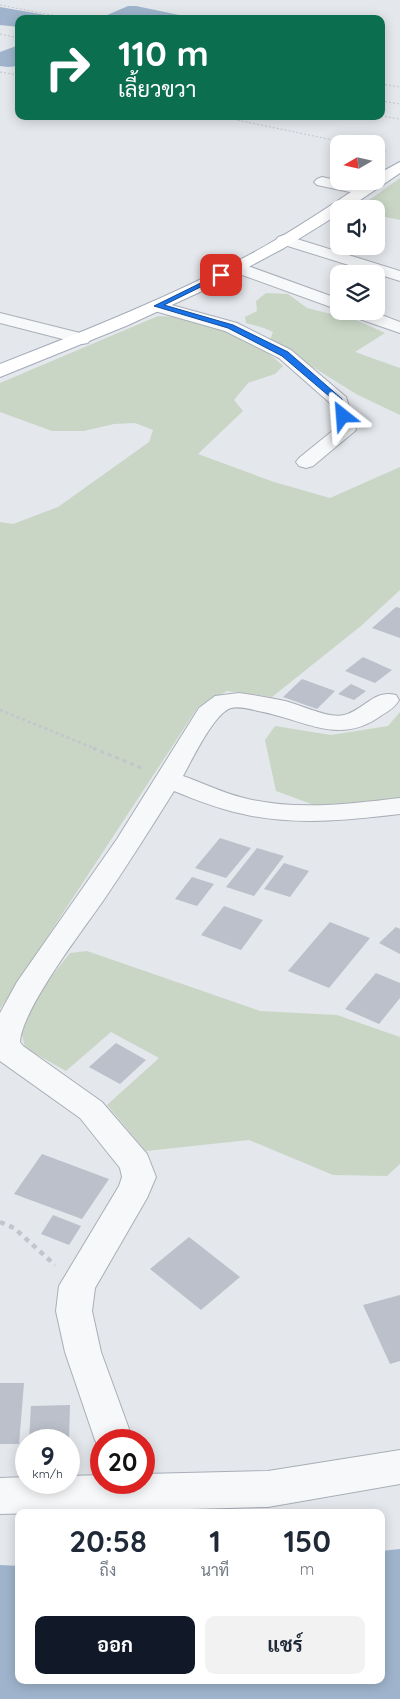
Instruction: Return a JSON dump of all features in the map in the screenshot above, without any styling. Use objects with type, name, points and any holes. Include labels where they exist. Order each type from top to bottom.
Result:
[{"type":"main road","points":[[385,176],[400,166]]},
{"type":"main road","points":[[1,370],[82,339],[237,268],[364,190]]},
{"type":"street","points":[[322,182],[330,184]]},
{"type":"street","points":[[284,240],[400,276]]},
{"type":"street","points":[[237,268],[330,302]]},
{"type":"street","points":[[157,306],[230,327],[285,354],[339,401],[346,430],[306,462]]},
{"type":"street","points":[[0,318],[82,339]]},
{"type":"street","points":[[378,320],[400,328]]},
{"type":"street","points":[[110,1429],[83,1352],[74,1311],[77,1286],[135,1189],[139,1177],[135,1163],[91,1110],[12,1054],[4,1044],[5,1032],[32,982],[129,842],[208,713],[224,701],[239,700],[283,708],[326,722],[344,724],[364,717],[387,700]]},
{"type":"street","points":[[167,779],[242,806],[289,813],[400,806]]},
{"type":"street","points":[[155,1488],[268,1489],[400,1468]]},
{"type":"street","points":[[0,1496],[90,1491]]},
{"type":"path","points":[[0,5],[51,15]]},
{"type":"path","points":[[0,34],[15,37]]},
{"type":"path","points":[[0,72],[15,74]]},
{"type":"path","points":[[385,85],[400,87]]},
{"type":"path","points":[[385,102],[400,104]]},
{"type":"path","points":[[385,117],[400,119]]},
{"type":"path","points":[[237,120],[330,139]]},
{"type":"path","points":[[0,710],[167,779]]},
{"type":"path","points":[[0,1222],[14,1228],[77,1286]]},
{"type":"green space","points":[[400,178],[400,220],[385,217],[385,200],[369,200]]},
{"type":"green space","points":[[266,293],[288,294],[307,308],[330,314],[330,320],[356,320],[385,333],[355,352],[400,368],[400,415],[356,394],[270,340],[273,332],[246,323],[245,317],[257,311],[256,301]]},
{"type":"green space","points":[[158,316],[191,320],[225,330],[257,346],[283,366],[275,374],[248,383],[234,400],[243,411],[198,454],[274,482],[330,498],[400,467],[400,590],[361,626],[272,697],[227,691],[198,707],[0,1009],[0,522],[13,524],[58,507],[149,442],[153,430],[135,423],[114,424],[84,431],[52,431],[0,412],[0,383]]},
{"type":"green space","points":[[400,712],[400,799],[314,805],[276,791],[265,740],[275,726],[331,735],[388,726]]},
{"type":"green space","points":[[87,951],[260,1011],[337,1015],[400,1037],[400,1164],[387,1176],[333,1175],[249,1140],[146,1151],[107,1105],[159,1058],[111,1032],[66,1071],[25,1048],[20,1026],[46,983],[70,953]]},
{"type":"water","points":[[128,6],[136,6],[179,15],[107,15]]},
{"type":"water","points":[[0,7],[46,15],[15,15],[15,27],[0,25]]},
{"type":"water","points":[[15,46],[15,66],[0,66],[0,52]]},
{"type":"water","points":[[400,1549],[400,1699],[0,1699],[0,1565],[15,1566],[15,1684],[385,1684],[385,1551]]},
{"type":"building","points":[[396,607],[400,608],[400,638],[372,628]]},
{"type":"building","points":[[363,657],[392,670],[375,683],[345,671]]},
{"type":"building","points":[[302,679],[335,691],[317,709],[283,697]]},
{"type":"building","points":[[351,684],[366,691],[354,700],[338,694]]},
{"type":"building","points":[[220,838],[251,848],[226,878],[195,868]]},
{"type":"building","points":[[257,848],[284,856],[254,896],[226,887]]},
{"type":"building","points":[[284,863],[309,871],[290,897],[264,889]]},
{"type":"building","points":[[192,877],[214,884],[197,906],[175,899]]},
{"type":"building","points":[[224,906],[263,920],[241,950],[201,935]]},
{"type":"building","points":[[330,922],[370,938],[329,988],[288,971]]},
{"type":"building","points":[[396,927],[400,929],[400,954],[379,943]]},
{"type":"building","points":[[376,973],[400,983],[400,998],[379,1024],[345,1009]]},
{"type":"building","points":[[116,1043],[146,1060],[120,1084],[89,1067]]},
{"type":"building","points":[[42,1154],[109,1179],[82,1219],[14,1194]]},
{"type":"building","points":[[53,1215],[81,1226],[69,1245],[41,1234]]},
{"type":"building","points":[[189,1237],[240,1277],[201,1310],[150,1269]]},
{"type":"building","points":[[400,1295],[400,1361],[390,1364],[363,1305]]},
{"type":"building","points":[[0,1383],[24,1383],[20,1429],[15,1429],[15,1444],[0,1444]]},
{"type":"building","points":[[70,1405],[69,1429],[30,1429],[31,1406]]},
{"type":"route","points":[[221,275],[157,306],[230,327],[285,354],[339,401],[343,416]]}]
